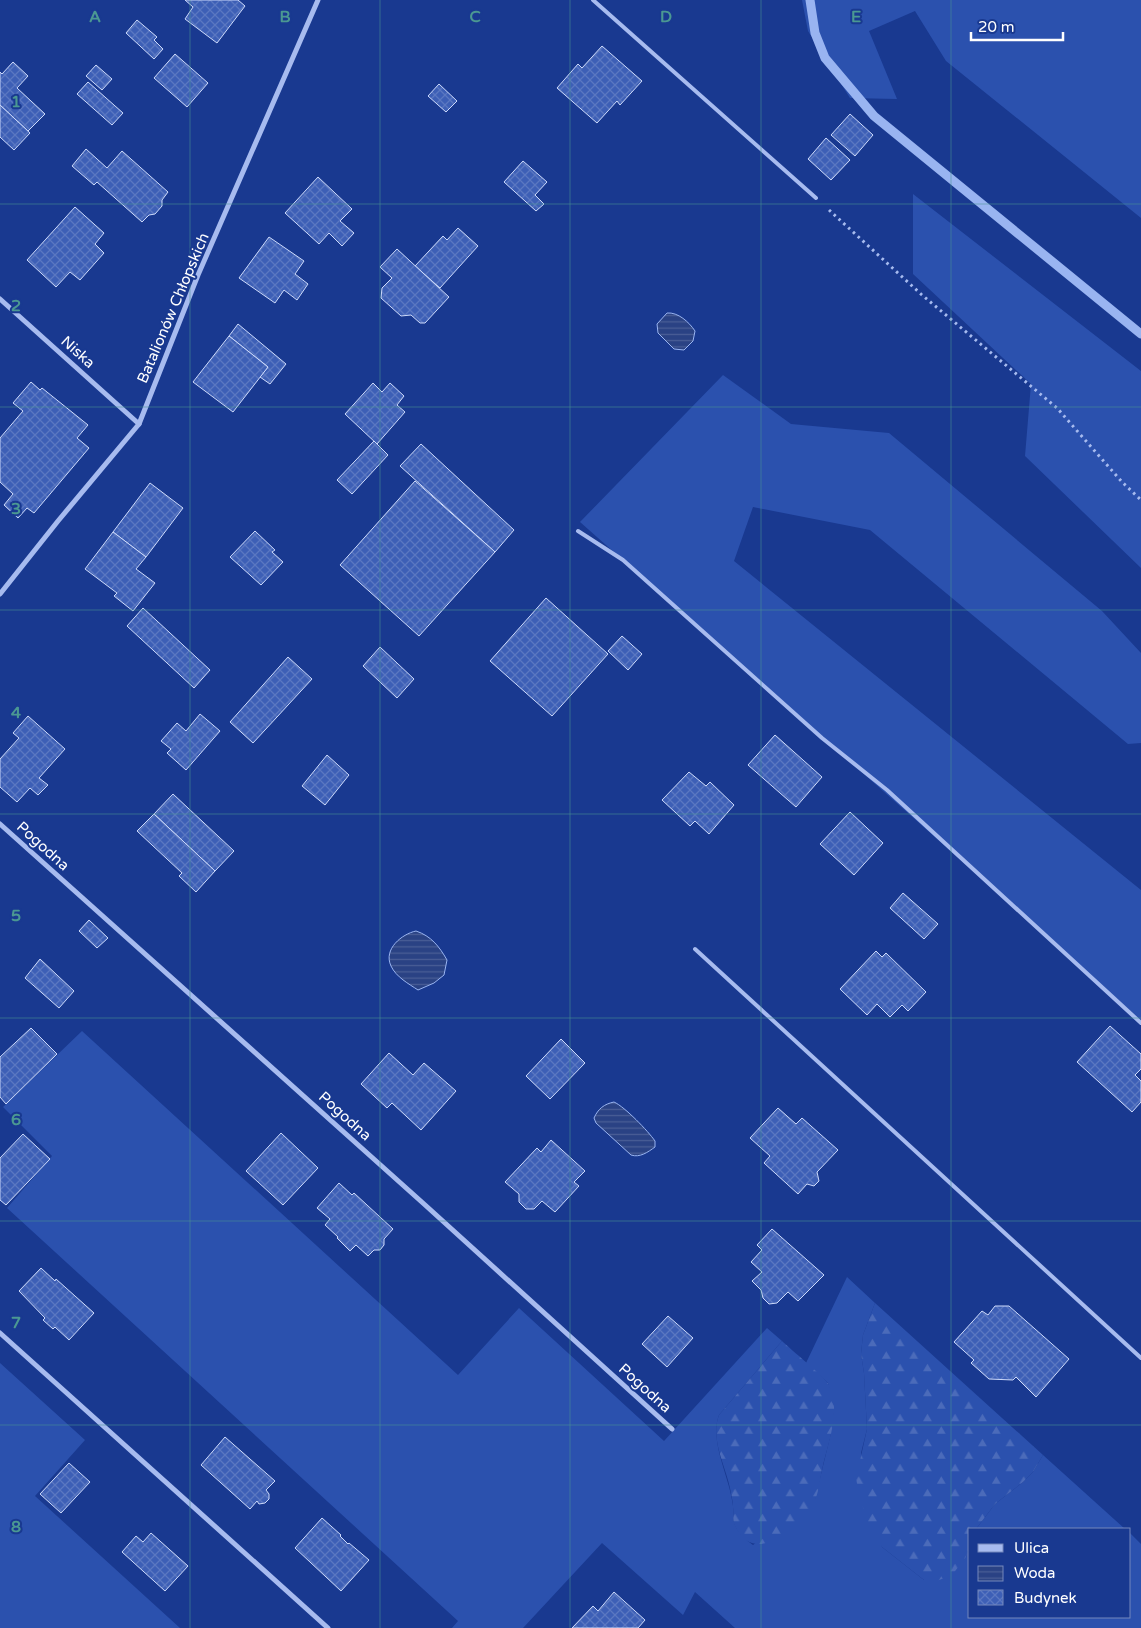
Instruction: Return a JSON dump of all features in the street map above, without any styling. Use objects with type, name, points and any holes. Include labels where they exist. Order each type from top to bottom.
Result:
[{"type":"street","name":"Batalionów Chłopskich","points":[[0,594],[138,424],[198,275],[318,0]]},
{"type":"street","name":"Niska","points":[[0,299],[138,424]]},
{"type":"street","name":"Pogodna","points":[[0,824],[672,1429]]},
{"type":"street","points":[[0,1333],[328,1628]]},
{"type":"lane","points":[[593,0],[816,198]]},
{"type":"lane","points":[[578,531],[623,560],[822,738],[887,790],[1141,1023]]},
{"type":"lane","points":[[695,949],[1141,1358]]},
{"type":"path","points":[[816,198],[922,295],[1058,408],[1122,482],[1141,500]]},
{"type":"green space","points":[[802,0],[1141,0],[1141,218],[946,61],[915,11],[869,31],[897,99],[850,98],[808,31]]},
{"type":"green space","points":[[913,194],[1141,371],[1141,568],[1025,456],[1031,384],[913,274]]},
{"type":"green space","points":[[723,375],[791,424],[889,433],[1102,611],[1141,653],[1141,743],[1128,744],[870,530],[753,507],[734,561],[1141,890],[1141,1020],[580,522]]},
{"type":"green space","points":[[82,1031],[458,1375],[519,1308],[664,1441],[767,1328],[782,1341],[719,1415],[717,1425],[718,1448],[731,1495],[734,1523],[745,1539],[753,1545],[815,1499],[831,1433],[834,1407],[828,1383],[806,1363],[847,1277],[875,1303],[863,1335],[861,1354],[867,1429],[861,1453],[882,1547],[924,1580],[966,1557],[968,1550],[968,1618],[1131,1618],[1131,1534],[1141,1544],[1141,1628],[735,1628],[695,1592],[683,1615],[602,1543],[523,1628],[452,1628],[458,1621],[7,1208],[52,1156],[3,1107]]},
{"type":"green space","points":[[875,1303],[1043,1455],[1033,1472],[995,1504],[977,1528],[968,1528],[968,1550],[966,1557],[952,1575],[934,1582],[924,1580],[882,1547],[866,1520],[856,1479],[867,1429],[861,1354],[863,1335]]},
{"type":"green space","points":[[782,1341],[829,1385],[834,1404],[833,1423],[815,1500],[789,1531],[765,1543],[754,1544],[744,1538],[734,1524],[733,1502],[717,1442],[717,1424],[719,1415]]},
{"type":"green space","points":[[0,1363],[85,1440],[35,1496],[180,1628],[0,1628]]},
{"type":"green space","points":[[1043,1455],[1124,1528],[977,1528],[995,1504],[1033,1472]]},
{"type":"water","points":[[667,313],[683,318],[695,331],[693,341],[684,350],[674,349],[658,333],[657,324]]},
{"type":"water","points":[[416,931],[434,942],[447,960],[444,975],[434,983],[418,990],[396,974],[389,960],[395,943],[405,935]]},
{"type":"water","points":[[614,1102],[630,1114],[647,1131],[655,1141],[655,1147],[641,1155],[631,1155],[596,1123],[594,1118],[597,1112],[607,1104]]},
{"type":"building","points":[[185,0],[238,0],[245,6],[217,43],[185,19],[193,7]]},
{"type":"building","points":[[137,20],[157,37],[154,40],[163,49],[154,59],[126,33]]},
{"type":"building","points":[[602,46],[642,81],[620,105],[617,101],[597,123],[557,88],[578,64],[582,68]]},
{"type":"building","points":[[175,54],[208,83],[187,107],[154,78]]},
{"type":"building","points":[[13,62],[28,76],[17,88],[45,114],[28,131],[0,105],[0,72],[2,74]]},
{"type":"building","points":[[96,65],[112,79],[102,90],[86,76]]},
{"type":"building","points":[[88,82],[123,113],[112,125],[77,94]]},
{"type":"building","points":[[439,84],[457,101],[446,112],[428,96]]},
{"type":"building","points":[[0,105],[30,133],[14,150],[0,137]]},
{"type":"building","points":[[850,114],[873,135],[855,156],[831,135]]},
{"type":"building","points":[[826,138],[850,160],[831,180],[808,159]]},
{"type":"building","points":[[86,149],[107,168],[122,151],[168,192],[162,200],[162,206],[155,214],[149,215],[142,222],[97,182],[94,185],[72,166]]},
{"type":"building","points":[[523,161],[547,182],[535,195],[544,204],[536,211],[504,182]]},
{"type":"building","points":[[318,177],[352,209],[340,221],[354,233],[342,246],[329,233],[319,244],[285,213]]},
{"type":"building","points":[[75,207],[104,233],[95,244],[104,253],[80,280],[70,272],[56,287],[27,260]]},
{"type":"building","points":[[458,228],[478,246],[440,288],[415,266],[443,236],[447,240]]},
{"type":"building","points":[[269,237],[304,261],[295,274],[308,284],[297,300],[284,290],[275,303],[239,278]]},
{"type":"building","points":[[397,249],[449,297],[425,323],[420,323],[411,315],[401,316],[381,298],[382,288],[392,278],[380,267]]},
{"type":"building","points":[[238,324],[286,364],[270,384],[260,377],[268,367],[229,336]]},
{"type":"building","points":[[229,336],[268,367],[233,412],[193,382]]},
{"type":"building","points":[[31,382],[40,390],[42,388],[88,425],[77,438],[89,448],[34,513],[27,508],[18,518],[4,505],[13,494],[0,482],[0,438],[23,411],[13,403]]},
{"type":"building","points":[[373,383],[382,392],[390,383],[404,396],[397,405],[405,412],[377,444],[345,414]]},
{"type":"building","points":[[374,441],[388,455],[352,494],[337,480]]},
{"type":"building","points":[[421,444],[514,530],[495,552],[400,466]]},
{"type":"building","points":[[415,481],[495,552],[419,636],[340,565]]},
{"type":"building","points":[[150,483],[183,508],[146,557],[113,532]]},
{"type":"building","points":[[255,531],[275,550],[272,552],[283,562],[261,585],[230,557]]},
{"type":"building","points":[[113,532],[146,557],[136,569],[155,583],[133,611],[114,596],[117,593],[85,569]]},
{"type":"building","points":[[546,598],[608,654],[552,716],[490,661]]},
{"type":"building","points":[[143,608],[210,670],[194,688],[127,626]]},
{"type":"building","points":[[622,636],[642,654],[628,670],[608,651]]},
{"type":"building","points":[[380,647],[414,679],[397,698],[363,666]]},
{"type":"building","points":[[288,657],[312,679],[253,743],[230,722]]},
{"type":"building","points":[[200,714],[220,731],[186,770],[167,753],[171,749],[161,741],[177,723],[186,731]]},
{"type":"building","points":[[28,716],[65,749],[39,778],[48,785],[38,795],[30,788],[17,802],[0,787],[0,759],[19,738],[13,733]]},
{"type":"building","points":[[775,735],[822,777],[796,807],[748,765]]},
{"type":"building","points":[[327,755],[349,775],[325,805],[302,786]]},
{"type":"building","points":[[689,772],[706,786],[710,782],[734,805],[709,834],[695,821],[690,826],[662,800]]},
{"type":"building","points":[[173,794],[234,851],[215,871],[154,814]]},
{"type":"building","points":[[850,812],[883,843],[854,875],[820,844]]},
{"type":"building","points":[[154,814],[215,871],[196,892],[179,876],[182,873],[137,831]]},
{"type":"building","points":[[903,893],[938,924],[924,939],[890,908]]},
{"type":"building","points":[[89,920],[108,938],[97,948],[79,931]]},
{"type":"building","points":[[876,951],[882,957],[886,953],[926,992],[908,1011],[902,1005],[890,1017],[877,1004],[867,1015],[840,989]]},
{"type":"building","points":[[40,959],[74,991],[59,1008],[25,978]]},
{"type":"building","points":[[1110,1026],[1141,1054],[1141,1069],[1135,1075],[1141,1081],[1141,1102],[1132,1112],[1077,1062]]},
{"type":"building","points":[[31,1028],[57,1054],[6,1104],[0,1097],[0,1057]]},
{"type":"building","points":[[561,1039],[585,1063],[550,1099],[526,1076]]},
{"type":"building","points":[[389,1053],[413,1075],[424,1063],[456,1091],[421,1130],[392,1103],[387,1108],[361,1084]]},
{"type":"building","points":[[778,1108],[796,1124],[802,1118],[838,1150],[817,1172],[819,1181],[814,1186],[807,1184],[798,1194],[764,1163],[770,1156],[750,1138]]},
{"type":"building","points":[[281,1133],[318,1168],[283,1205],[246,1171]]},
{"type":"building","points":[[23,1134],[50,1159],[6,1205],[0,1200],[0,1158]]},
{"type":"building","points":[[551,1140],[585,1171],[574,1182],[579,1186],[555,1212],[542,1201],[534,1209],[526,1209],[519,1202],[519,1194],[505,1182],[537,1148],[541,1152]]},
{"type":"building","points":[[339,1183],[352,1195],[354,1193],[393,1229],[384,1239],[384,1245],[380,1250],[374,1250],[368,1256],[356,1245],[350,1251],[325,1225],[330,1219],[317,1208]]},
{"type":"building","points":[[772,1229],[824,1275],[798,1301],[788,1292],[777,1303],[769,1304],[763,1298],[761,1290],[752,1281],[762,1272],[751,1262],[762,1250],[757,1245]]},
{"type":"building","points":[[41,1268],[94,1313],[69,1340],[55,1327],[53,1329],[43,1320],[45,1318],[19,1291]]},
{"type":"building","points":[[995,1306],[1009,1306],[1069,1359],[1036,1397],[1016,1377],[1013,1380],[989,1379],[971,1363],[974,1360],[954,1342],[982,1311],[988,1315]]},
{"type":"building","points":[[668,1316],[693,1338],[667,1367],[642,1344]]},
{"type":"building","points":[[225,1437],[275,1481],[266,1490],[269,1494],[269,1499],[265,1503],[259,1504],[257,1501],[250,1509],[201,1465]]},
{"type":"building","points":[[69,1463],[90,1482],[61,1513],[40,1494]]},
{"type":"building","points":[[322,1518],[348,1544],[369,1560],[341,1591],[295,1548]]},
{"type":"building","points":[[151,1533],[188,1566],[165,1591],[122,1552],[136,1536],[143,1542]]},
{"type":"building","points":[[614,1592],[645,1620],[638,1628],[572,1628],[593,1606],[598,1611]]},
{"type":"waterway","points":[[810,0],[815,33],[825,58],[874,116],[1141,334]]}]
